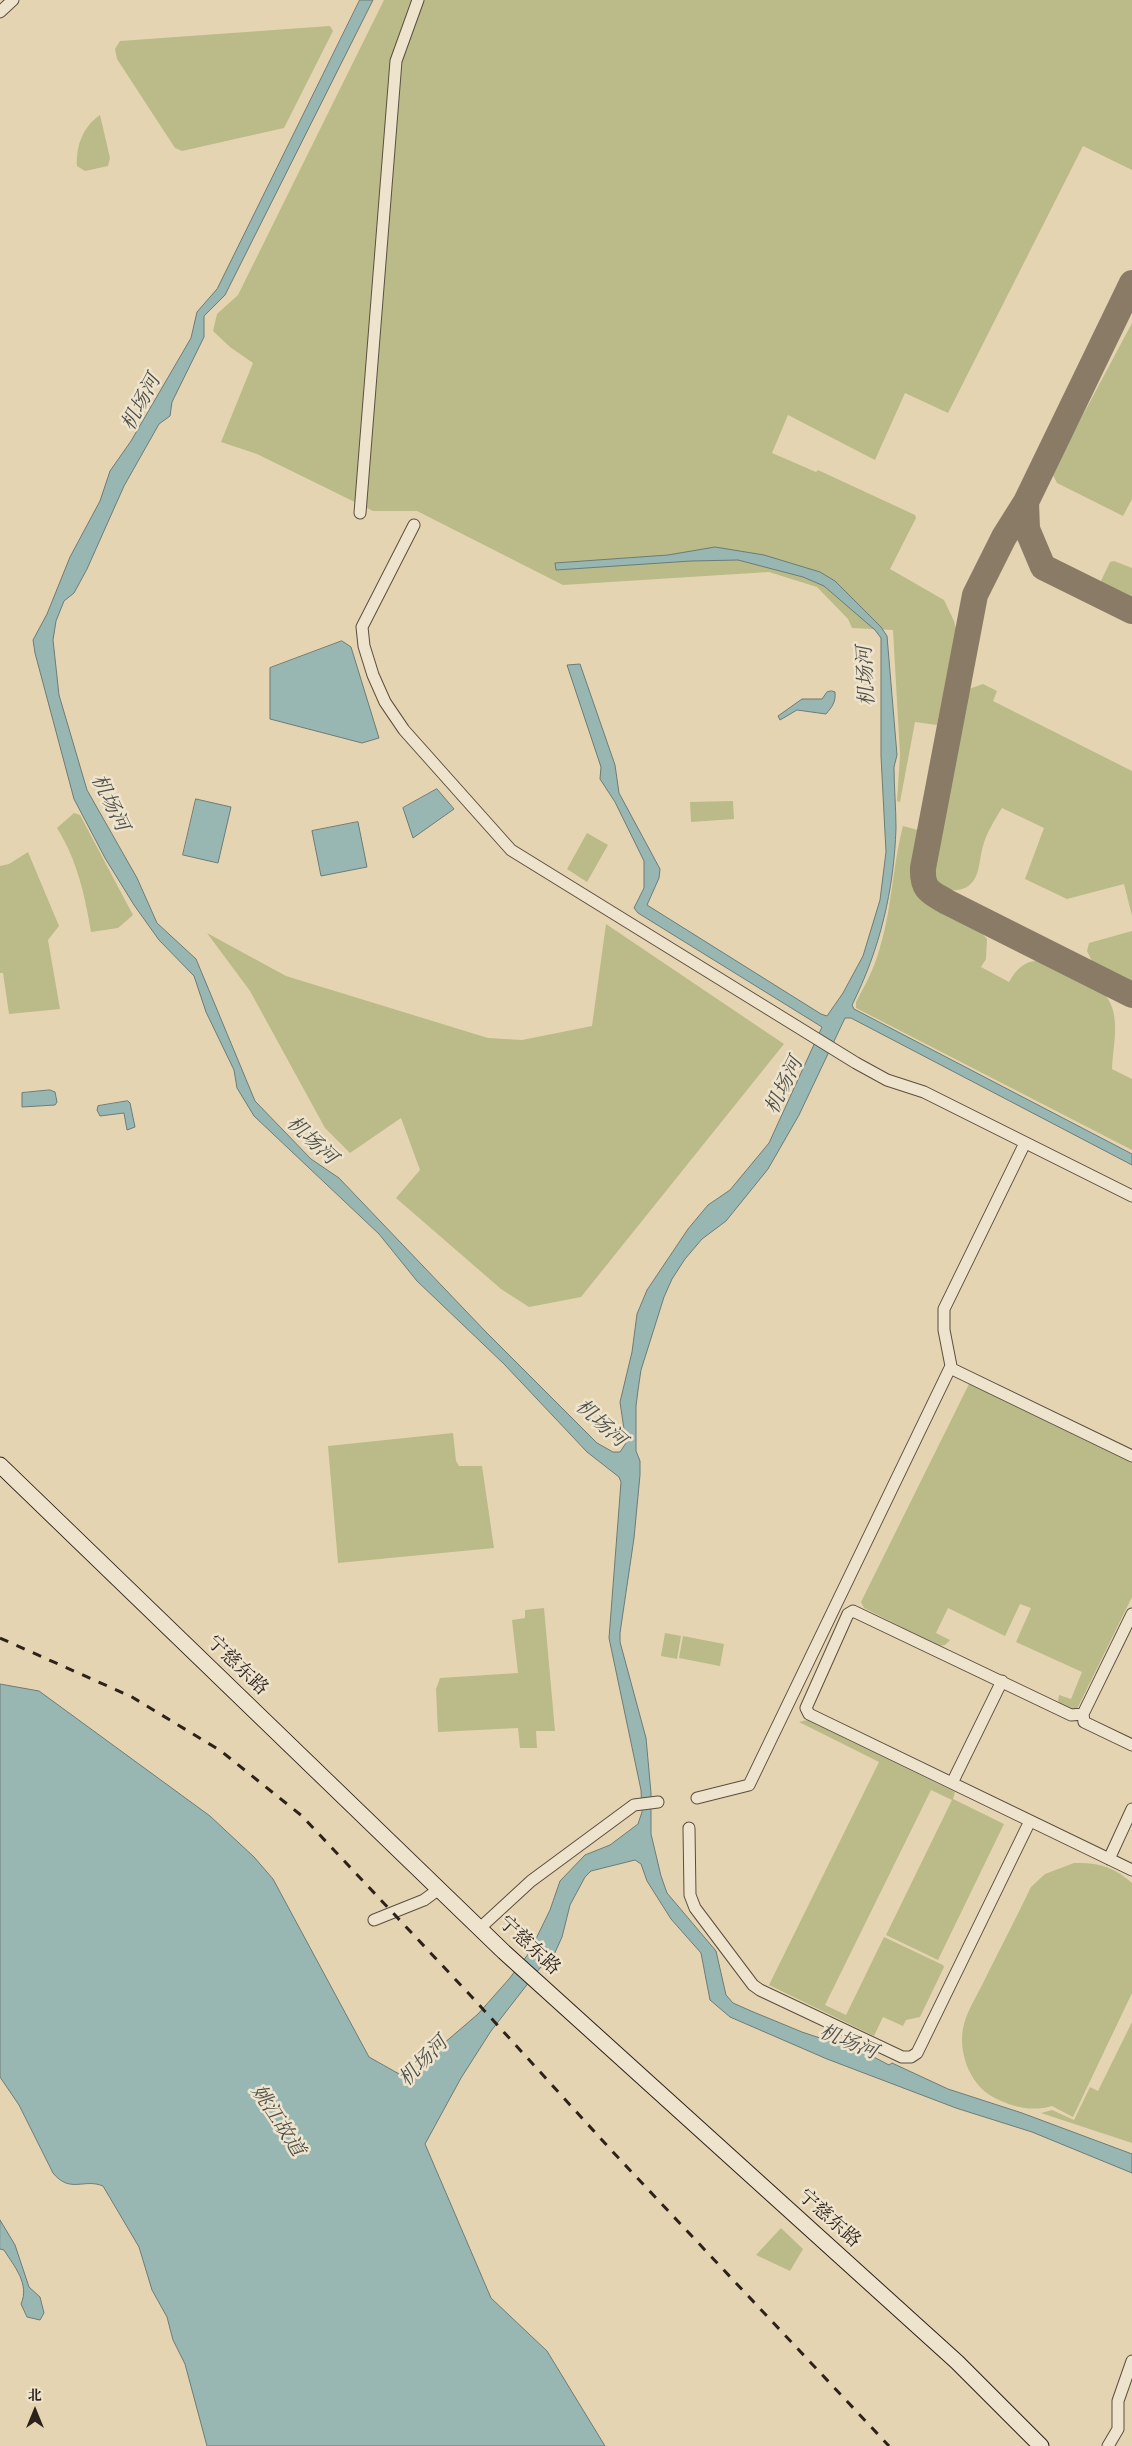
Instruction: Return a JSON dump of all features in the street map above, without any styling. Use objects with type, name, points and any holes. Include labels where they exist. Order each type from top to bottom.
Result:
[{"type":"main road","name":"宁慈东路","points":[[0,1465],[504,1952],[957,2362],[1041,2446]]},
{"type":"street","points":[[0,12],[13,0]]},
{"type":"street","points":[[360,513],[396,61],[418,0]]},
{"type":"street","points":[[414,526],[362,626],[364,646],[373,675],[385,702],[404,730],[511,850],[886,1080],[924,1092],[1132,1196]]},
{"type":"street","points":[[697,1798],[748,1785],[950,1368],[950,1358],[944,1330],[944,1309],[1025,1143]]},
{"type":"street","points":[[950,1368],[1132,1456]]},
{"type":"street","points":[[1083,1714],[1071,1715],[861,1612],[853,1610],[848,1614],[806,1708],[810,1714],[1132,1870]]},
{"type":"street","points":[[1132,1614],[1083,1714],[1084,1722],[1132,1744]]},
{"type":"street","points":[[952,1783],[1002,1681]]},
{"type":"street","points":[[480,1928],[531,1881],[634,1805],[658,1802]]},
{"type":"street","points":[[1109,1859],[1132,1809]]},
{"type":"street","points":[[689,1828],[690,1895],[695,1908],[753,1985],[902,2057],[911,2057],[917,2053],[1030,1821]]},
{"type":"street","points":[[374,1920],[424,1900],[439,1889]]},
{"type":"street","points":[[1108,2446],[1118,2429],[1118,2401],[1132,2361]]},
{"type":"green space","points":[[384,0],[1132,0],[1132,170],[1083,146],[948,413],[905,393],[875,460],[788,415],[772,453],[816,472],[818,470],[915,515],[916,518],[890,569],[944,600],[954,621],[956,629],[937,725],[915,722],[900,802],[897,801],[900,755],[893,630],[852,628],[848,619],[817,587],[769,572],[563,585],[417,511],[373,511],[257,454],[221,442],[253,363],[230,347],[213,331],[217,314],[238,295]]},
{"type":"green space","points":[[330,26],[333,31],[284,128],[182,151],[175,148],[117,59],[115,49],[120,41]]},
{"type":"green space","points":[[100,115],[110,158],[108,166],[85,171],[77,166],[79,144],[89,125]]},
{"type":"green space","points":[[1132,323],[1132,499],[1123,516],[1057,483],[1052,473]]},
{"type":"green space","points":[[1114,561],[1132,568],[1132,599],[1100,583],[1110,562]]},
{"type":"green space","points":[[983,684],[997,691],[993,701],[1132,771],[1132,916],[1124,884],[1067,899],[1025,879],[1044,828],[1002,808],[986,837],[977,873],[971,884],[965,888],[951,890],[942,887],[934,878],[932,865],[965,696],[969,689]]},
{"type":"green space","points":[[733,801],[734,819],[691,822],[690,802]]},
{"type":"green space","points":[[74,813],[80,815],[133,915],[118,928],[91,932],[75,865],[57,828]]},
{"type":"green space","points":[[903,826],[918,830],[913,873],[914,883],[918,892],[924,900],[934,907],[971,925],[987,939],[986,959],[981,967],[1009,982],[1015,973],[1027,963],[1043,961],[1101,991],[1108,999],[1112,1008],[1115,1027],[1112,1069],[1132,1079],[1132,1150],[856,1008],[856,1002],[874,967],[883,938]]},
{"type":"green space","points":[[587,833],[608,845],[587,882],[567,869]]},
{"type":"green space","points":[[28,852],[59,926],[48,940],[60,1009],[9,1014],[3,973],[0,973],[0,866],[9,864]]},
{"type":"green space","points":[[606,924],[784,1044],[581,1297],[529,1307],[501,1289],[396,1198],[420,1170],[401,1118],[350,1153],[325,1128],[250,991],[207,933],[286,976],[488,1038],[522,1040],[592,1026]]},
{"type":"green space","points":[[1132,931],[1132,982],[1093,963],[1087,951],[1089,943]]},
{"type":"green space","points":[[969,1384],[1132,1463],[1132,1597],[1077,1709],[1071,1710],[1066,1708],[1058,1701],[1059,1695],[1071,1699],[1082,1672],[1016,1642],[1031,1608],[1020,1604],[1005,1636],[948,1608],[936,1633],[950,1640],[945,1645],[939,1646],[864,1608],[861,1602]]},
{"type":"green space","points":[[453,1433],[456,1461],[459,1466],[482,1466],[494,1548],[338,1563],[328,1446]]},
{"type":"green space","points":[[544,1608],[555,1731],[536,1731],[537,1748],[520,1748],[518,1728],[438,1732],[436,1689],[440,1678],[518,1673],[512,1620],[525,1618],[525,1610]]},
{"type":"green space","points":[[665,1633],[681,1636],[677,1659],[661,1656]]},
{"type":"green space","points":[[683,1636],[724,1644],[720,1666],[679,1658]]},
{"type":"green space","points":[[807,1720],[955,1792],[953,1799],[1004,1824],[938,1960],[886,1935],[952,1800],[931,1790],[825,2005],[846,2015],[884,1937],[943,1965],[944,1967],[920,2017],[906,2020],[903,2026],[883,2017],[874,2036],[769,1985],[879,1762],[799,1722]]},
{"type":"green space","points":[[1074,1863],[1091,1863],[1112,1869],[1132,1883],[1132,1993],[1073,2117],[1052,2106],[1037,2109],[1022,2107],[993,2097],[977,2084],[971,2075],[964,2055],[962,2034],[968,2013],[1031,1887],[1045,1874]]},
{"type":"green space","points":[[1132,2022],[1132,2143],[1041,2113],[1052,2110],[1074,2120],[1090,2087],[1098,2091]]},
{"type":"green space","points":[[781,2228],[803,2249],[790,2271],[756,2255]]},
{"type":"water","name":"姚江故道","points":[[360,0],[373,0],[225,295],[204,316],[204,337],[172,402],[170,416],[159,424],[124,486],[87,569],[74,593],[64,601],[56,621],[53,640],[59,695],[87,790],[137,878],[157,923],[196,959],[255,1101],[311,1159],[339,1178],[485,1331],[597,1443],[613,1452],[620,1452],[626,1443],[620,1402],[632,1352],[637,1314],[647,1290],[688,1229],[708,1205],[730,1190],[769,1143],[822,1027],[638,913],[634,908],[644,888],[644,861],[615,802],[600,779],[601,767],[567,665],[580,664],[615,765],[619,793],[660,869],[659,878],[647,905],[821,1014],[827,1016],[843,993],[863,956],[880,900],[886,852],[881,756],[881,638],[875,630],[824,586],[803,577],[738,560],[691,561],[556,570],[555,563],[668,555],[715,547],[764,555],[820,572],[835,581],[881,627],[887,636],[897,755],[894,767],[895,851],[884,919],[862,984],[852,1005],[854,1009],[1132,1154],[1132,1165],[851,1018],[845,1018],[799,1115],[768,1169],[726,1221],[702,1239],[685,1259],[672,1279],[664,1297],[641,1370],[638,1390],[636,1451],[640,1461],[640,1475],[634,1538],[620,1642],[646,1738],[651,1793],[651,1834],[661,1876],[667,1893],[716,1951],[726,1995],[733,2003],[802,2032],[868,2054],[889,2065],[892,2063],[948,2089],[1022,2113],[1132,2154],[1132,2173],[1032,2132],[956,2108],[827,2059],[730,2017],[710,2000],[701,1953],[671,1919],[647,1881],[641,1864],[635,1860],[591,1871],[585,1877],[570,1905],[562,1937],[553,1957],[540,1968],[491,2031],[461,2078],[425,2144],[491,2298],[547,2351],[605,2446],[207,2446],[185,2364],[173,2340],[167,2317],[152,2290],[139,2247],[103,2186],[65,2183],[53,2173],[19,2105],[0,2077],[0,1684],[39,1691],[210,1816],[254,1857],[273,1879],[369,2057],[408,2079],[443,2044],[478,2014],[529,1953],[550,1910],[560,1881],[585,1855],[610,1845],[638,1824],[642,1812],[641,1790],[609,1638],[621,1482],[619,1477],[587,1452],[504,1364],[417,1281],[379,1234],[254,1116],[237,1088],[234,1070],[206,1012],[194,976],[159,940],[134,905],[105,858],[74,799],[35,653],[33,640],[47,614],[70,557],[100,501],[110,471],[131,441],[191,338],[197,312],[217,289]]},
{"type":"water","points":[[342,641],[351,647],[379,738],[362,743],[270,719],[270,668]]},
{"type":"water","points":[[827,692],[835,692],[834,702],[826,714],[797,710],[780,720],[778,716],[802,699],[822,699]]},
{"type":"water","points":[[437,789],[454,809],[413,838],[403,808]]},
{"type":"water","points":[[196,799],[231,807],[218,863],[183,855]]},
{"type":"water","points":[[358,822],[367,867],[321,876],[312,831]]},
{"type":"water","points":[[50,1090],[55,1092],[57,1102],[55,1105],[22,1107],[22,1093]]},
{"type":"water","points":[[128,1101],[135,1127],[127,1130],[124,1113],[100,1116],[97,1110],[98,1106]]},
{"type":"water","points":[[0,2220],[15,2245],[29,2287],[40,2297],[44,2313],[40,2320],[27,2317],[21,2304],[24,2289],[20,2276],[4,2250],[0,2249]]},
{"type":"taxiway","points":[[1132,283],[1026,502],[1027,529],[1043,567],[1132,611]]},
{"type":"taxiway","points":[[1026,502],[1004,537],[975,595],[923,868],[924,881],[928,890],[947,902],[1132,995]]},
{"type":"railway","points":[[0,1638],[132,1697],[221,1751],[302,1816],[471,1996],[612,2151],[889,2446]]},
{"type":"water label","name":"机场河","points":[[142,403]]},
{"type":"water label","name":"机场河","points":[[867,676]]},
{"type":"water label","name":"机场河","points":[[109,803]]},
{"type":"water label","name":"机场河","points":[[785,1086]]},
{"type":"water label","name":"机场河","points":[[311,1141]]},
{"type":"water label","name":"机场河","points":[[600,1424]]},
{"type":"water label","name":"机场河","points":[[848,2043]]},
{"type":"water label","name":"机场河","points":[[424,2062]]}]
